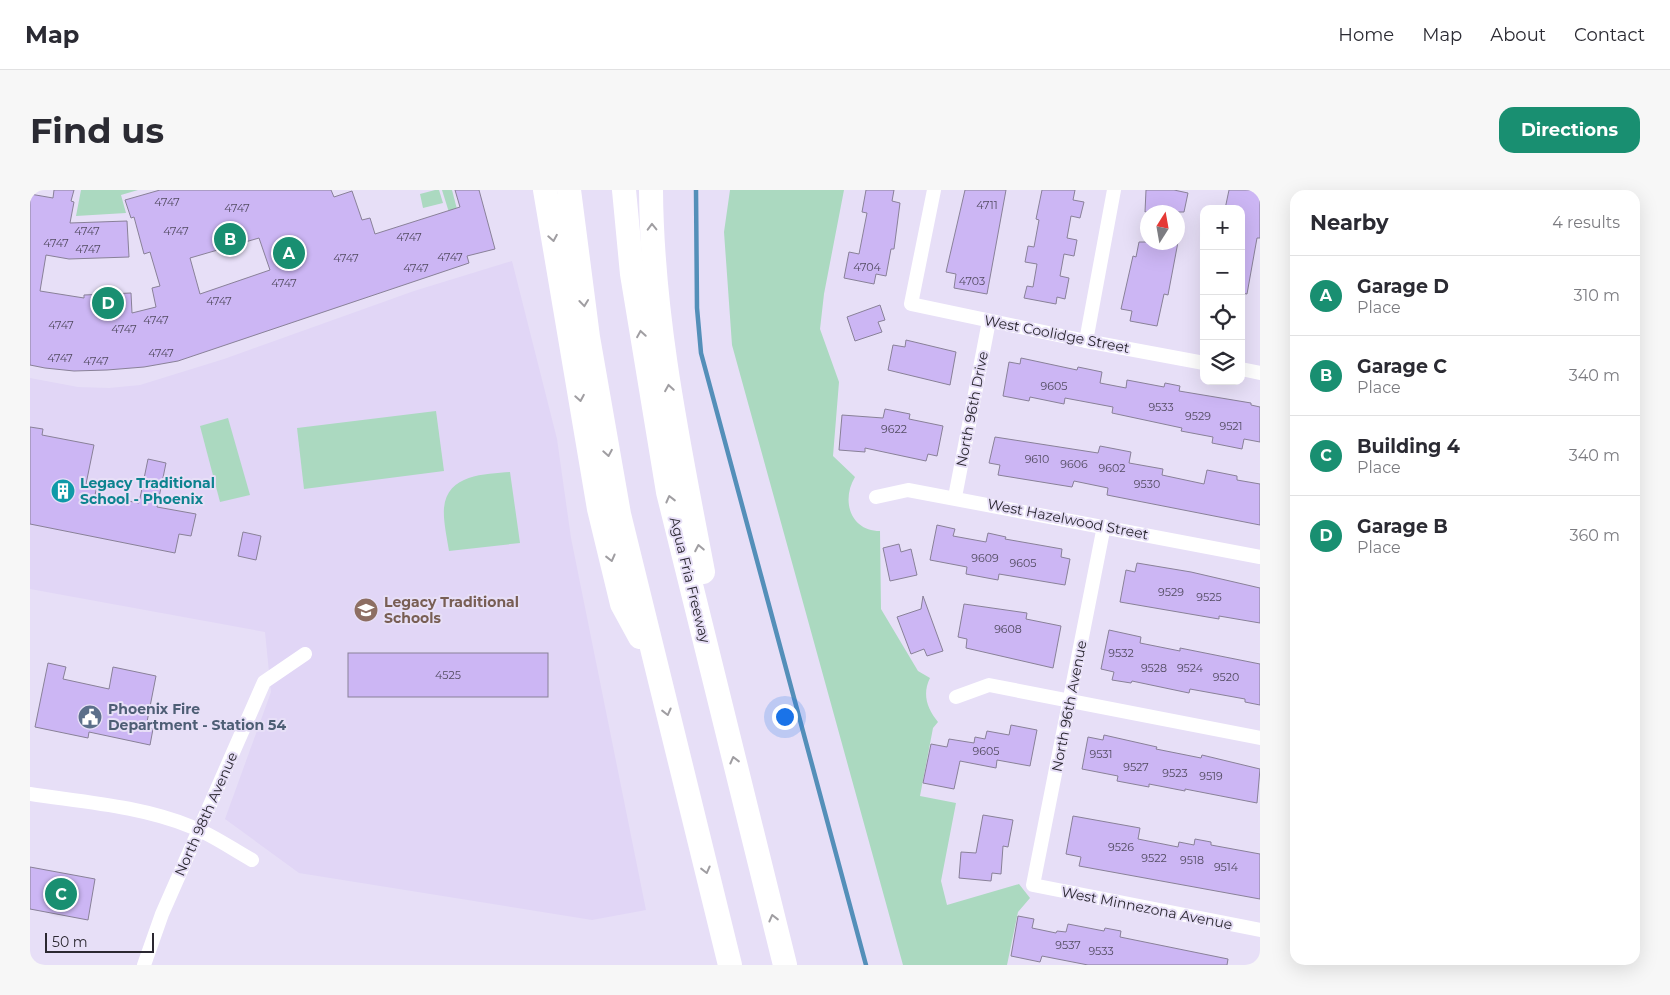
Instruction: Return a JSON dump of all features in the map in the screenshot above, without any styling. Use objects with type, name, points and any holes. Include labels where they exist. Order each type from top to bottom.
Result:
[{"type":"highway","points":[[545,190],[599,509],[622,604],[655,665]]},
{"type":"highway","points":[[569,190],[588,336],[619,514],[730,965]]},
{"type":"highway","name":"Agua Fria Freeway","points":[[624,190],[632,274],[658,443],[710,666],[785,965]]},
{"type":"highway","points":[[651,190],[652,234],[662,340],[672,414],[708,594],[710,666]]},
{"type":"street","name":"West Coolidge Street","points":[[934,190],[911,304],[1086,341],[1200,361]]},
{"type":"street","points":[[1086,341],[1114,190]]},
{"type":"street","name":"North 96th Drive","points":[[956,497],[989,321]]},
{"type":"street","points":[[1245,370],[1260,373]]},
{"type":"street","name":"West Hazelwood Street","points":[[876,497],[908,490],[956,497],[1260,557]]},
{"type":"street","name":"North 96th Avenue","points":[[1034,886],[1104,526]]},
{"type":"street","name":"North 98th Avenue","points":[[144,965],[162,914],[264,682],[305,654]]},
{"type":"street","points":[[956,697],[989,685],[1260,738]]},
{"type":"street","points":[[30,794],[120,808],[171,820],[199,830],[252,860]]},
{"type":"street","name":"West Minnezona Avenue","points":[[1034,886],[1260,930]]},
{"type":"shaded area","name":"Legacy Traditional Schools","points":[[512,261],[557,439],[571,538],[646,910],[592,920],[299,873],[225,819],[271,692],[265,632],[30,589],[30,378],[78,387],[109,388],[140,385],[224,359],[414,291]]},
{"type":"green space","points":[[81,190],[138,190],[121,195],[126,213],[76,216]]},
{"type":"green space","points":[[439,190],[443,203],[423,208],[420,194]]},
{"type":"green space","points":[[442,190],[452,190],[464,236],[457,238]]},
{"type":"green space","points":[[730,190],[844,190],[824,294],[820,329],[839,382],[833,456],[855,477],[849,495],[849,504],[855,520],[861,526],[870,530],[880,531],[881,609],[918,671],[930,678],[926,696],[931,712],[938,722],[933,728],[920,796],[956,803],[941,881],[947,905],[1019,884],[1030,898],[1018,912],[1007,965],[903,965],[732,345],[724,232]]},
{"type":"green space","points":[[436,411],[444,471],[304,489],[297,428]]},
{"type":"green space","points":[[228,418],[250,495],[220,502],[200,426]]},
{"type":"green space","points":[[510,472],[520,543],[449,551],[444,508],[452,488],[460,482],[479,475]]},
{"type":"building","points":[[54,190],[74,190],[71,201],[74,202],[70,223],[127,221],[129,257],[69,259],[46,255],[40,291],[84,298],[84,295],[131,293],[132,313],[156,307],[152,288],[160,286],[150,252],[144,254],[134,217],[131,218],[125,200],[160,190],[331,190],[334,197],[352,191],[362,220],[370,218],[375,234],[460,207],[455,190],[479,190],[495,249],[467,256],[469,263],[178,361],[144,367],[107,370],[74,371],[45,368],[30,365],[30,194],[53,198]],"holes":[[[259,238],[270,270],[200,294],[190,258]]]},
{"type":"building","points":[[866,190],[894,190],[892,201],[900,203],[894,249],[891,249],[886,276],[876,274],[874,284],[844,278],[849,252],[859,254],[867,213],[862,212]]},
{"type":"building","points":[[965,190],[1006,190],[987,294],[954,288],[956,274],[946,272]]},
{"type":"building","points":[[1042,190],[1075,190],[1073,200],[1084,202],[1080,218],[1071,216],[1067,238],[1077,240],[1074,256],[1064,254],[1060,276],[1069,278],[1065,299],[1057,297],[1056,304],[1024,298],[1027,286],[1033,287],[1037,264],[1025,262],[1028,246],[1034,247],[1039,220],[1036,219]]},
{"type":"building","points":[[1146,190],[1174,190],[1188,193],[1185,207],[1185,205],[1145,205]]},
{"type":"building","points":[[1229,190],[1260,190],[1260,238],[1257,238],[1247,294],[1245,294],[1245,205],[1226,205]]},
{"type":"building","points":[[1139,242],[1140,250],[1176,250],[1168,295],[1164,294],[1157,326],[1130,321],[1132,311],[1121,309],[1133,256],[1136,257]]},
{"type":"building","points":[[880,305],[885,320],[878,322],[882,332],[855,341],[847,317]]},
{"type":"building","points":[[906,340],[956,352],[950,385],[888,370],[893,345],[905,347]]},
{"type":"building","points":[[1021,358],[1077,370],[1078,367],[1102,372],[1100,383],[1126,388],[1127,380],[1164,387],[1165,383],[1180,386],[1179,391],[1251,403],[1251,405],[1260,407],[1260,442],[1244,439],[1242,449],[1212,443],[1213,437],[1181,431],[1182,428],[1112,413],[1113,407],[1065,398],[1064,404],[1030,397],[1029,401],[1003,396],[1009,362],[1020,364]]},
{"type":"building","points":[[885,409],[910,414],[909,419],[943,426],[937,456],[928,454],[926,461],[865,448],[865,452],[839,450],[842,415],[883,418]]},
{"type":"building","name":"Legacy Traditional School - Phoenix","points":[[30,427],[43,429],[42,435],[94,445],[86,484],[97,486],[95,495],[139,503],[148,459],[166,463],[157,507],[196,514],[191,536],[179,534],[175,553],[30,524]]},
{"type":"building","points":[[995,437],[1098,453],[1100,446],[1131,452],[1129,463],[1163,469],[1162,475],[1204,484],[1207,470],[1237,476],[1237,480],[1260,484],[1260,525],[1107,495],[1108,488],[1074,481],[1072,487],[998,475],[1000,465],[989,463]]},
{"type":"building","points":[[937,525],[955,529],[953,536],[986,542],[988,533],[1006,537],[1005,539],[1062,549],[1061,557],[1070,559],[1065,585],[999,574],[998,580],[966,574],[967,567],[930,560]]},
{"type":"building","points":[[243,532],[261,536],[256,560],[238,556]]},
{"type":"building","points":[[899,544],[901,552],[911,549],[917,575],[890,581],[883,548]]},
{"type":"building","points":[[1137,563],[1191,572],[1260,588],[1260,623],[1219,616],[1219,619],[1120,602],[1126,570],[1135,572]]},
{"type":"building","points":[[923,596],[943,651],[927,656],[924,649],[911,654],[897,617],[921,609]]},
{"type":"building","points":[[964,604],[1027,613],[1026,619],[1061,626],[1053,668],[966,648],[967,639],[958,637]]},
{"type":"building","points":[[1109,630],[1141,637],[1140,643],[1180,651],[1180,648],[1260,664],[1260,705],[1245,702],[1245,699],[1190,689],[1189,693],[1132,681],[1131,683],[1112,680],[1114,672],[1101,669]]},
{"type":"building","points":[[348,653],[548,653],[548,697],[348,697]]},
{"type":"building","name":"Phoenix Fire Department - Station 54","points":[[48,663],[66,667],[63,679],[109,689],[113,667],[156,676],[146,727],[153,729],[150,745],[89,732],[88,738],[35,727]]},
{"type":"building","points":[[1011,725],[1037,730],[1030,766],[997,760],[996,768],[960,761],[954,789],[923,783],[931,744],[947,747],[949,739],[974,743],[975,737],[985,739],[987,731],[1009,735]]},
{"type":"building","points":[[1104,735],[1157,747],[1156,749],[1201,758],[1202,755],[1260,769],[1257,803],[1185,789],[1185,791],[1149,784],[1149,787],[1117,781],[1118,776],[1082,769],[1088,737],[1103,740]]},
{"type":"building","points":[[983,815],[1013,820],[1008,847],[1003,846],[1001,874],[992,873],[991,881],[959,878],[961,852],[976,853]]},
{"type":"building","points":[[1073,816],[1140,828],[1138,839],[1178,847],[1179,842],[1194,845],[1195,839],[1211,842],[1211,845],[1260,854],[1260,899],[1079,866],[1081,857],[1066,854]]},
{"type":"building","points":[[30,867],[95,879],[88,920],[30,909]]},
{"type":"building","points":[[1018,916],[1034,919],[1032,928],[1056,933],[1057,931],[1066,932],[1068,924],[1104,931],[1105,928],[1121,931],[1120,937],[1228,959],[1227,965],[1088,965],[1042,956],[1040,962],[1011,956]]},
{"type":"waterway","points":[[696,190],[697,308],[701,353],[866,965]]},
{"type":"place","name":"Garage C","points":[[230,239]]},
{"type":"place","name":"Garage D","points":[[289,253]]},
{"type":"place","name":"Garage B","points":[[108,303]]},
{"type":"place","name":"Legacy Traditional School - Phoenix","points":[[63,491]]},
{"type":"place","name":"Legacy Traditional Schools","points":[[366,610]]},
{"type":"place","name":"Phoenix Fire Department - Station 54","points":[[90,717]]},
{"type":"place","name":"Building 4","points":[[61,894]]}]
